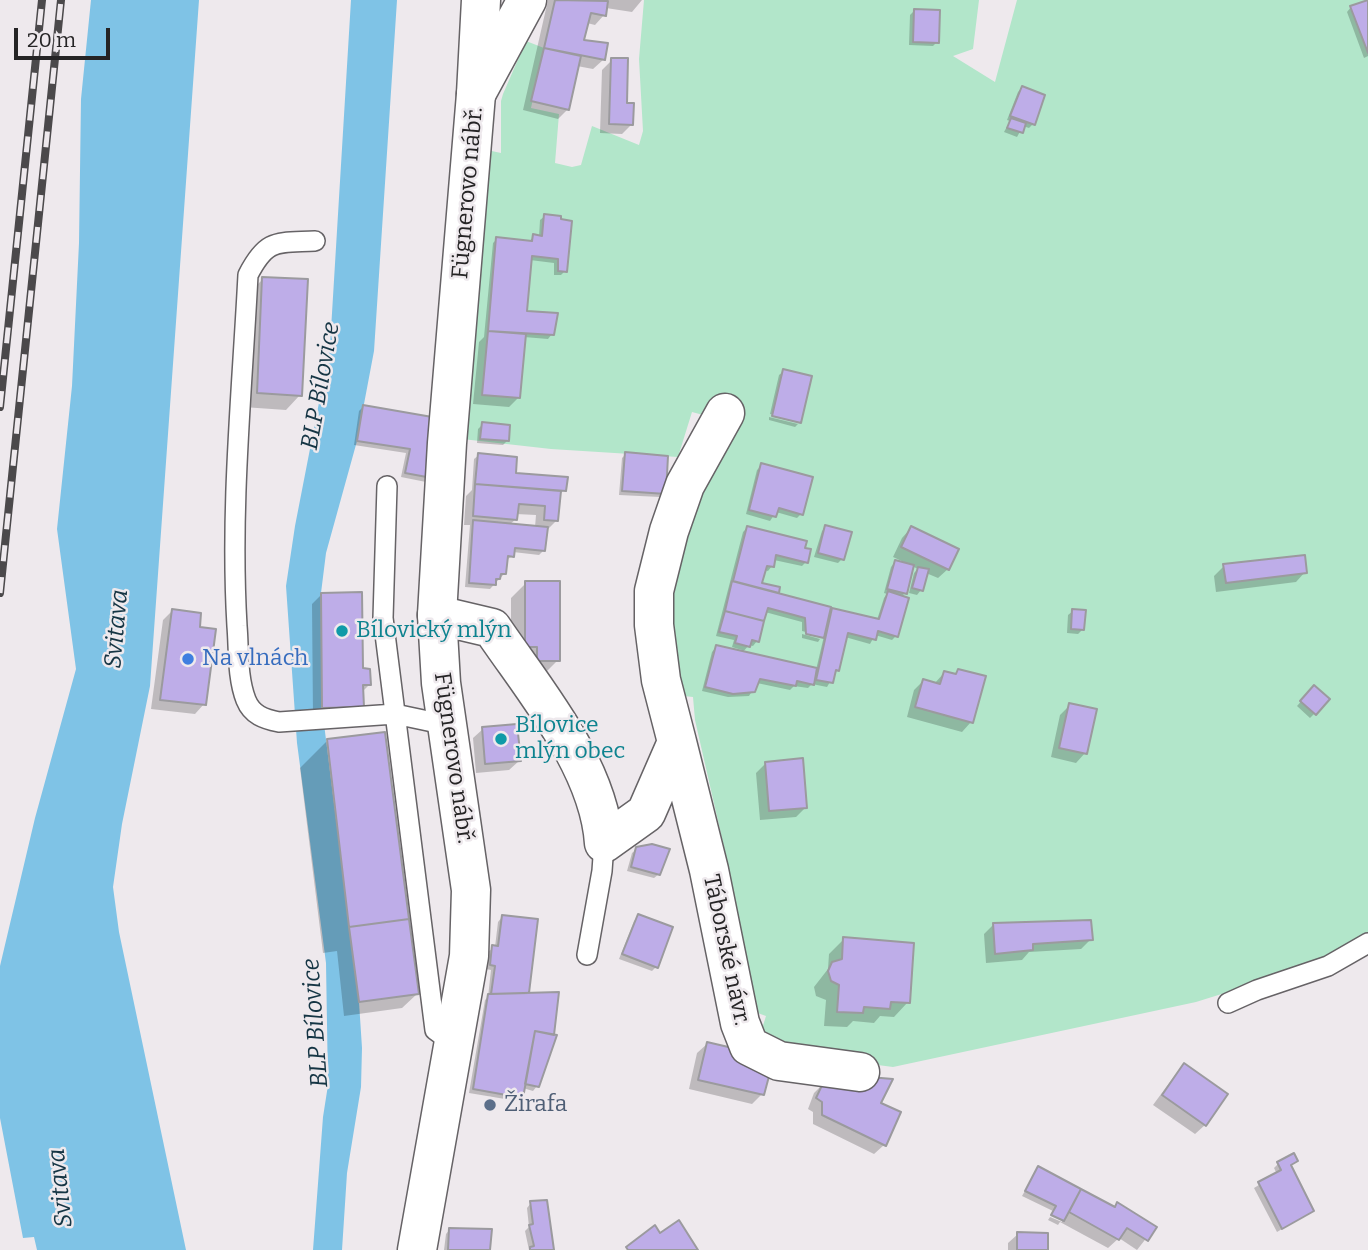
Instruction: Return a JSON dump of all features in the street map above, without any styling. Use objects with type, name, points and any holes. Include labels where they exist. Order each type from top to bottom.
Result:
[{"type":"street","name":"Fügnerovo nábř.","points":[[417,1250],[469,956],[472,900],[441,683],[437,615],[447,443],[476,94],[481,0]]},
{"type":"street","name":"Fügnerovo nábř.","points":[[476,94],[527,0]]},
{"type":"street","name":"Táborské návr.","points":[[725,413],[685,485],[669,531],[654,591],[654,625],[661,680],[709,870],[740,1023],[749,1046],[779,1061],[860,1072]]},
{"type":"street","points":[[437,615],[492,628],[553,717],[584,772],[603,823],[604,843]]},
{"type":"street","points":[[604,843],[646,813],[677,742]]},
{"type":"lane","points":[[315,241],[274,243],[258,256],[248,275],[235,582],[240,673],[247,701],[261,719],[279,722],[395,714],[447,725]]},
{"type":"lane","points":[[387,486],[383,618],[435,1030],[453,1043]]},
{"type":"lane","points":[[587,955],[602,871],[604,843]]},
{"type":"lane","points":[[1228,1003],[1328,966],[1368,943]]},
{"type":"green space","points":[[644,0],[979,0],[973,49],[953,56],[995,82],[1017,0],[1368,0],[1368,937],[1311,966],[1196,1002],[893,1067],[779,1052],[760,1035],[766,1016],[752,1011],[745,1002],[726,856],[695,720],[693,697],[675,695],[665,633],[707,416],[692,412],[678,457],[551,449],[462,439],[487,150],[501,153],[503,94],[526,41],[544,48],[531,108],[559,114],[555,163],[572,167],[581,165],[592,126],[639,145],[643,131],[639,59]]},
{"type":"water","name":"Svitava","points":[[91,0],[199,0],[150,686],[122,824],[113,887],[119,932],[186,1250],[37,1250],[34,1237],[23,1238],[0,1118],[0,966],[35,818],[76,669],[57,529],[72,386],[79,243],[81,99]]},
{"type":"water","points":[[351,0],[397,0],[374,351],[357,441],[326,553],[321,593],[322,708],[359,1002],[361,1087],[347,1173],[342,1250],[313,1250],[328,1085],[326,963],[297,743],[286,586],[330,346]]},
{"type":"building","points":[[555,0],[608,1],[606,16],[591,13],[584,40],[608,43],[605,60],[544,48]]},
{"type":"building","points":[[1368,0],[1368,53],[1350,6]]},
{"type":"building","points":[[914,9],[940,10],[939,43],[913,42]]},
{"type":"building","points":[[544,48],[581,56],[569,110],[531,101]]},
{"type":"building","points":[[611,58],[628,58],[627,103],[634,103],[633,125],[609,124]]},
{"type":"building","points":[[1022,86],[1045,95],[1035,125],[1010,116]]},
{"type":"building","points":[[1011,118],[1026,123],[1023,133],[1007,128]]},
{"type":"building","points":[[544,214],[561,216],[561,219],[572,221],[567,272],[558,271],[558,259],[532,256],[527,311],[558,313],[554,335],[488,331],[496,237],[532,241],[533,234],[542,236]]},
{"type":"building","points":[[262,277],[308,279],[302,396],[257,393]]},
{"type":"building","points":[[488,331],[526,334],[520,398],[482,395]]},
{"type":"building","points":[[783,369],[812,376],[801,423],[772,416]]},
{"type":"building","points":[[363,405],[438,418],[432,478],[405,473],[410,449],[357,441]]},
{"type":"building","points":[[482,422],[510,425],[509,441],[480,439]]},
{"type":"building","points":[[625,452],[668,456],[666,494],[622,491]]},
{"type":"building","points":[[478,453],[517,457],[516,473],[568,477],[566,491],[475,484]]},
{"type":"building","points":[[761,463],[813,477],[803,515],[779,508],[776,517],[749,510]]},
{"type":"building","points":[[475,484],[561,491],[558,521],[544,520],[545,506],[519,504],[517,520],[473,516]]},
{"type":"building","points":[[473,520],[548,527],[545,551],[515,548],[514,557],[508,556],[506,574],[501,574],[500,579],[496,579],[496,585],[469,583]]},
{"type":"building","points":[[825,525],[852,532],[844,560],[818,553]]},
{"type":"building","points":[[747,526],[807,541],[805,548],[811,549],[808,563],[776,555],[774,567],[767,566],[762,583],[780,587],[779,593],[733,581]]},
{"type":"building","points":[[911,526],[959,549],[949,570],[901,547]]},
{"type":"building","points":[[1305,555],[1307,573],[1226,583],[1223,564]]},
{"type":"building","points":[[895,560],[914,565],[907,594],[887,589]]},
{"type":"building","points":[[918,567],[929,569],[923,591],[912,588]]},
{"type":"building","points":[[525,581],[560,581],[560,661],[537,661],[537,647],[525,647]]},
{"type":"building","points":[[732,581],[831,607],[824,638],[806,634],[805,618],[768,608],[764,621],[725,611]]},
{"type":"building","points":[[888,591],[909,598],[898,637],[878,631],[876,640],[848,633],[839,671],[836,670],[833,683],[816,680],[832,608],[879,619]]},
{"type":"building","name":"Bílovický mlýn","points":[[362,592],[363,668],[370,669],[371,685],[363,685],[364,707],[322,708],[321,593]]},
{"type":"building","points":[[172,609],[201,613],[200,627],[216,629],[206,705],[160,700]]},
{"type":"building","points":[[1072,609],[1086,610],[1084,630],[1071,629]]},
{"type":"building","points":[[725,611],[764,621],[759,642],[752,640],[750,647],[735,643],[737,636],[719,632]]},
{"type":"building","points":[[716,645],[817,668],[814,685],[797,681],[796,686],[760,679],[755,692],[733,694],[705,687]]},
{"type":"building","points":[[958,669],[986,676],[973,723],[915,707],[923,679],[940,684],[944,671],[956,674]]},
{"type":"building","points":[[1314,685],[1330,699],[1316,715],[1300,701]]},
{"type":"building","points":[[1069,703],[1097,709],[1087,754],[1059,748]]},
{"type":"building","name":"Bílovice mlýn obec","points":[[517,724],[521,761],[485,764],[482,727]]},
{"type":"building","points":[[385,732],[409,919],[349,927],[327,739]]},
{"type":"building","points":[[803,758],[807,808],[769,811],[765,762]]},
{"type":"building","points":[[652,844],[670,849],[660,875],[631,867],[636,847]]},
{"type":"building","points":[[638,914],[673,927],[658,968],[622,954]]},
{"type":"building","points":[[502,915],[538,919],[529,993],[491,994],[495,966],[490,965],[492,945],[498,946]]},
{"type":"building","points":[[409,919],[419,994],[359,1002],[349,927]]},
{"type":"building","points":[[1091,920],[1093,940],[1033,944],[1033,950],[995,954],[993,923]]},
{"type":"building","points":[[843,937],[914,943],[910,1003],[891,1002],[890,1009],[864,1007],[863,1013],[837,1012],[839,985],[831,981],[828,971],[832,962],[842,959]]},
{"type":"building","points":[[559,992],[554,1035],[535,1031],[523,1098],[473,1089],[488,994]]},
{"type":"building","points":[[535,1031],[557,1035],[539,1087],[525,1084]]},
{"type":"building","points":[[707,1042],[754,1053],[772,1065],[764,1095],[698,1080]]},
{"type":"building","points":[[1184,1063],[1228,1094],[1206,1126],[1162,1095]]},
{"type":"building","points":[[857,1076],[893,1079],[881,1103],[901,1112],[886,1146],[822,1115],[822,1102],[816,1098],[824,1081]]},
{"type":"building","points":[[1294,1153],[1298,1161],[1291,1165],[1314,1211],[1282,1229],[1258,1182],[1281,1170],[1277,1162]]},
{"type":"building","points":[[1038,1166],[1081,1189],[1064,1221],[1051,1215],[1056,1206],[1025,1191]]},
{"type":"building","points":[[1081,1189],[1115,1207],[1117,1202],[1157,1227],[1148,1241],[1127,1228],[1119,1240],[1069,1212]]},
{"type":"building","points":[[547,1200],[554,1250],[530,1250],[530,1247],[534,1246],[529,1225],[533,1224],[530,1201]]},
{"type":"building","points":[[679,1220],[698,1250],[628,1250],[626,1247],[655,1225],[660,1233]]},
{"type":"building","points":[[449,1228],[492,1229],[490,1250],[448,1250]]},
{"type":"building","points":[[1017,1232],[1048,1233],[1048,1250],[1017,1250]]},
{"type":"railway","points":[[0,407],[42,0]]},
{"type":"railway","points":[[0,593],[61,0]]},
{"type":"place","name":"Bílovický mlýn","points":[[342,631]]},
{"type":"place","name":"Na vlnách","points":[[188,659]]},
{"type":"place","name":"Bílovice mlýn obec","points":[[501,739]]},
{"type":"place","name":"Žirafa","points":[[490,1105]]},
{"type":"water label","name":"BLP Bílovice","points":[[321,386]]},
{"type":"water label","name":"BLP Bílovice","points":[[316,1023]]}]
